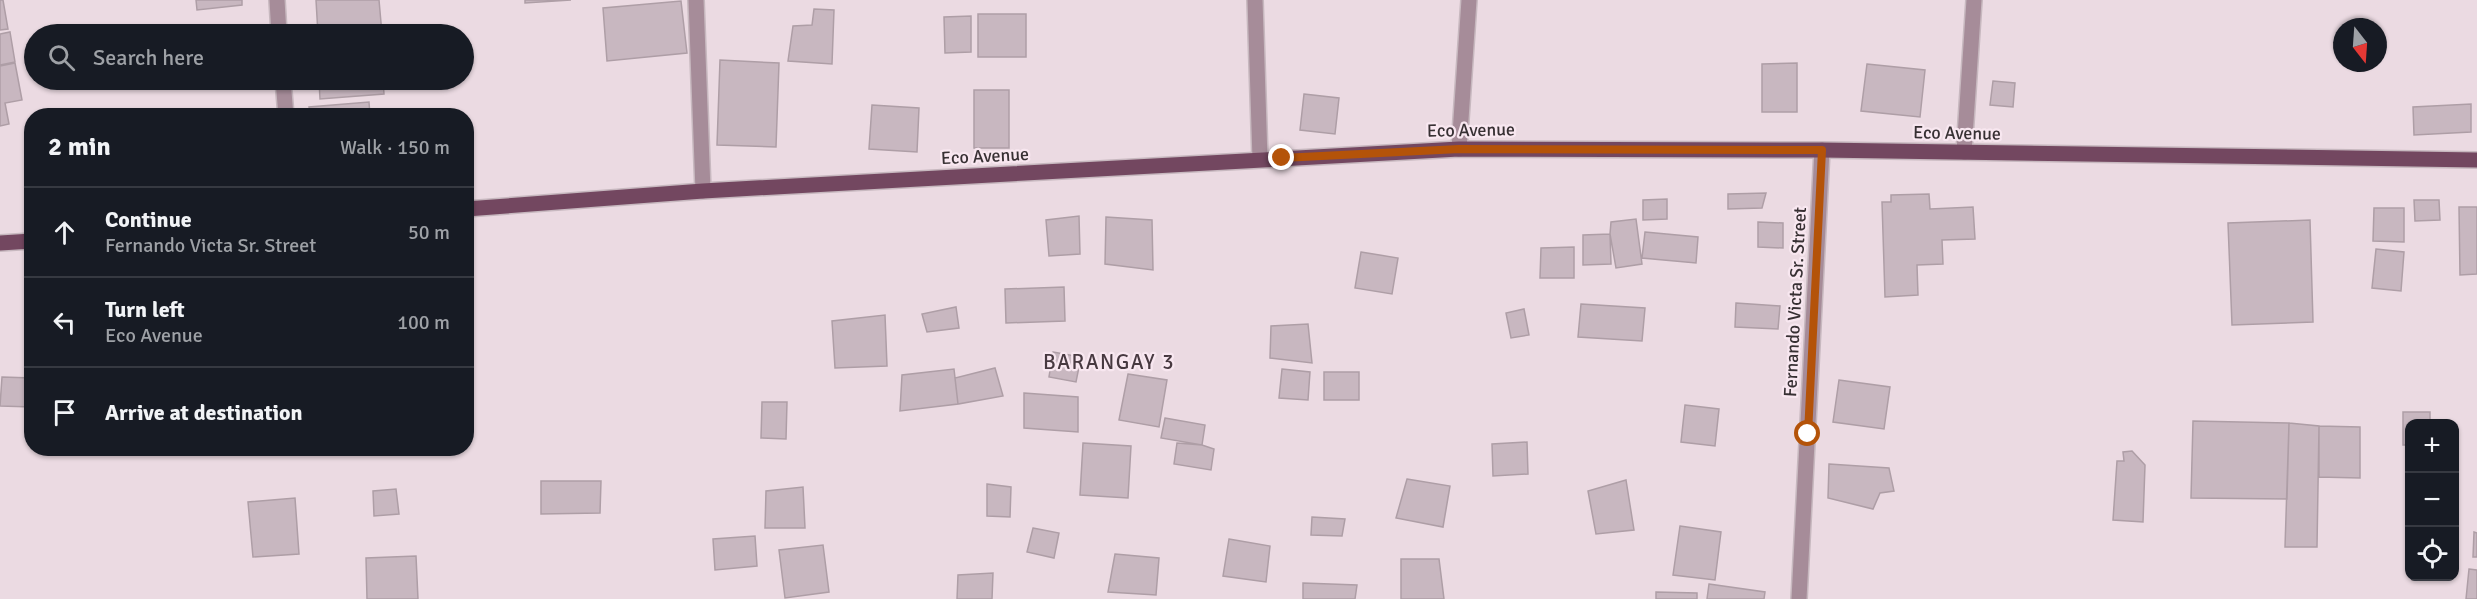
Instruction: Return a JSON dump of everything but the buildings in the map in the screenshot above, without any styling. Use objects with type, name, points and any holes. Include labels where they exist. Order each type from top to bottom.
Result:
[{"type":"main road","name":"Eco Avenue","points":[[474,208],[703,191],[1459,149],[1822,150],[2477,160]]},
{"type":"main road","points":[[0,243],[24,242]]},
{"type":"street","points":[[277,0],[278,24]]},
{"type":"street","points":[[696,0],[703,191]]},
{"type":"street","points":[[1255,0],[1260,159]]},
{"type":"street","points":[[1459,149],[1469,0]]},
{"type":"street","points":[[1964,152],[1974,0]]},
{"type":"street","points":[[284,90],[285,108]]},
{"type":"street","name":"Fernando Victa Sr. Street","points":[[1800,599],[1822,150]]},
{"type":"district","name":"BARANGAY 3","points":[[1109,362]]},
{"type":"route","points":[[1282,158],[1459,149],[1822,150],[1808,434]]}]
